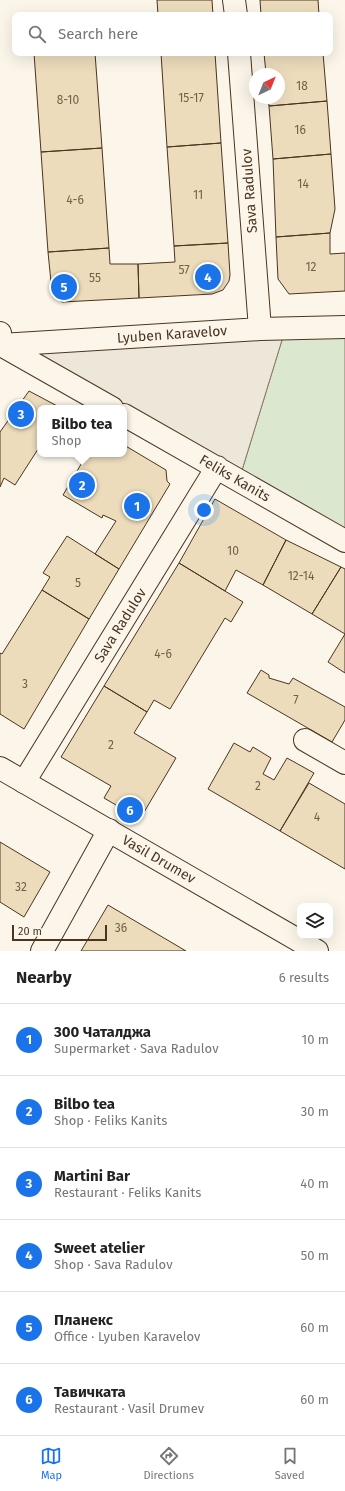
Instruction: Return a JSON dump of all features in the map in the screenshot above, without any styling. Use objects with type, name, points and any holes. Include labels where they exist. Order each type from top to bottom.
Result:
[{"type":"street","points":[[234,0],[236,12]]},
{"type":"street","name":"Sava Radulov","points":[[239,56],[260,328]]},
{"type":"street","name":"Lyuben Karavelov","points":[[0,345],[260,328],[345,327]]},
{"type":"street","points":[[0,333],[0,345],[107,405]]},
{"type":"street","name":"Feliks Kanits","points":[[127,417],[345,541]]},
{"type":"street","name":"Sava Radulov","points":[[24,782],[217,467]]},
{"type":"street","points":[[305,740],[345,763]]},
{"type":"street","name":"Vasil Drumev","points":[[0,768],[317,951]]},
{"type":"street","points":[[42,951],[109,830]]},
{"type":"green space","points":[[286,327],[345,327],[345,541],[239,480]]},
{"type":"shaded area","points":[[286,327],[239,480],[127,416],[127,405],[107,405],[1,345]]},
{"type":"building","points":[[157,0],[212,0],[213,12],[158,12]]},
{"type":"building","points":[[260,0],[318,0],[319,12],[261,12]]},
{"type":"building","points":[[34,56],[95,56],[102,148],[41,152]]},
{"type":"building","points":[[161,56],[215,56],[221,143],[167,147]]},
{"type":"building","points":[[264,56],[323,56],[327,101],[269,106],[269,104],[285,104],[285,68],[265,68]]},
{"type":"building","points":[[327,101],[331,154],[273,159],[269,106]]},
{"type":"building","points":[[221,143],[228,243],[174,246],[167,147]]},
{"type":"building","points":[[102,148],[109,248],[48,252],[41,152]]},
{"type":"building","points":[[331,154],[335,209],[330,233],[276,237],[273,159]]},
{"type":"building","points":[[330,233],[330,254],[345,253],[345,291],[289,294],[278,279],[276,237]]},
{"type":"building","points":[[228,243],[230,275],[229,281],[223,290],[212,294],[139,298],[138,264],[175,262],[174,246]]},
{"type":"building","points":[[109,248],[110,264],[138,264],[139,298],[62,302],[52,292],[48,252]]},
{"type":"building","points":[[29,391],[55,405],[37,405],[37,451],[15,485],[4,478],[0,487],[0,432]]},
{"type":"building","points":[[127,447],[166,470],[167,481],[170,484],[119,569],[95,554],[116,521],[103,515],[102,518],[63,495],[85,457],[127,457]]},
{"type":"building","points":[[215,499],[286,540],[263,585],[236,570],[225,591],[179,563]]},
{"type":"building","points":[[67,536],[119,569],[89,619],[42,590],[50,577],[43,573]]},
{"type":"building","points":[[286,540],[341,567],[312,614],[263,585]]},
{"type":"building","points":[[179,563],[243,602],[231,622],[225,618],[170,709],[154,700],[147,712],[104,686]]},
{"type":"building","points":[[341,567],[345,569],[345,634],[312,614]]},
{"type":"building","points":[[42,590],[89,619],[24,729],[0,714],[0,653],[2,654]]},
{"type":"building","points":[[345,634],[345,673],[328,662]]},
{"type":"building","points":[[261,670],[269,675],[269,678],[289,684],[293,678],[345,707],[345,720],[332,742],[247,693]]},
{"type":"building","points":[[104,686],[147,712],[134,733],[176,758],[140,819],[104,798],[111,786],[61,757]]},
{"type":"building","points":[[234,743],[250,752],[253,747],[271,758],[263,774],[274,780],[287,758],[314,773],[280,831],[208,789]]},
{"type":"building","points":[[309,783],[345,804],[345,869],[280,831]]},
{"type":"building","points":[[0,842],[50,872],[24,917],[0,902]]},
{"type":"building","points":[[108,905],[186,951],[81,951]]},
{"type":"place","name":"Sweet atelier","points":[[208,277]]},
{"type":"place","name":"Планекс","points":[[64,287]]},
{"type":"place","name":"Martini Bar","points":[[21,414]]},
{"type":"place","name":"Bilbo tea","points":[[82,485]]},
{"type":"place","name":"300 Чаталджа","points":[[137,506]]},
{"type":"place","name":"Тавичката","points":[[130,810]]}]
